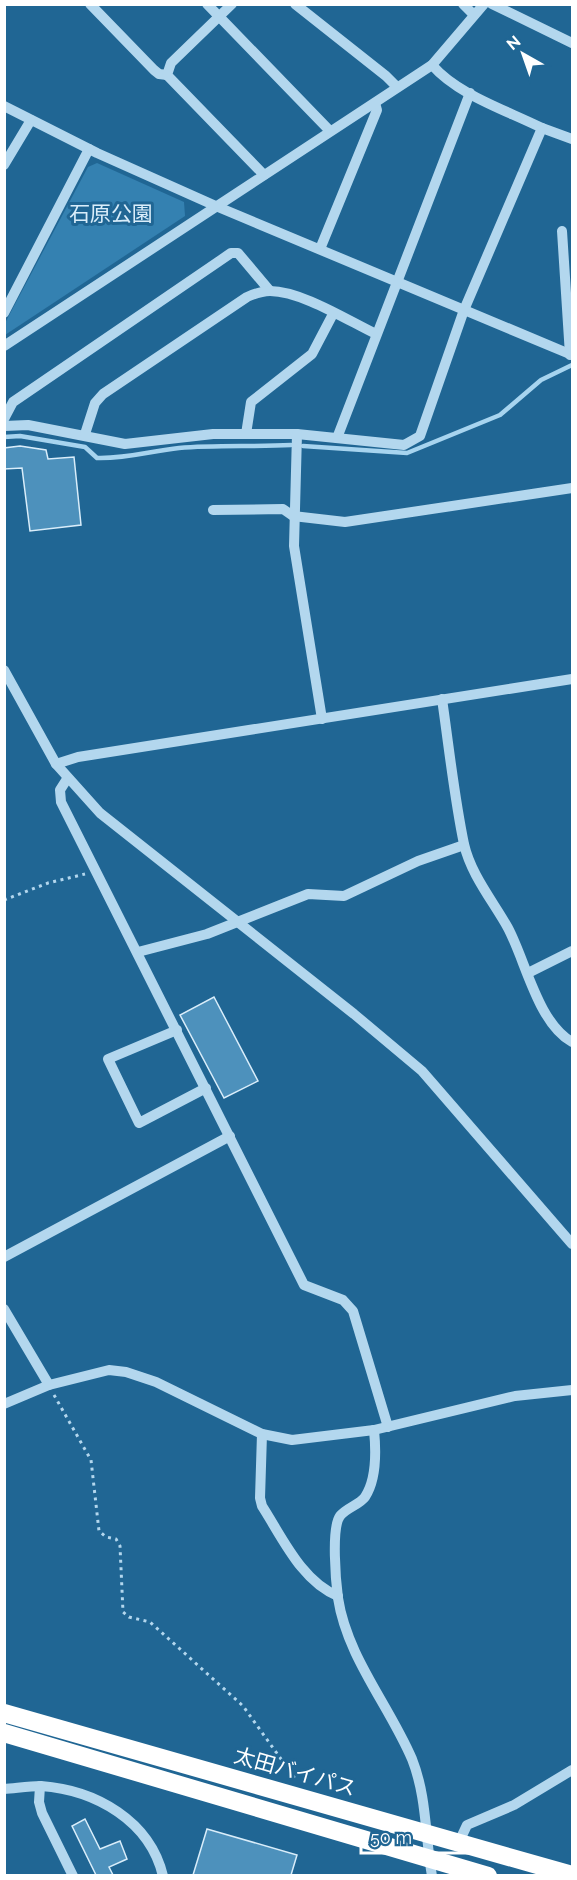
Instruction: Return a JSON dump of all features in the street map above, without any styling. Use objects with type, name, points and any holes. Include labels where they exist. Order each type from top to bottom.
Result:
[{"type":"highway","name":"太田バイパス","points":[[4,1713],[573,1875]]},
{"type":"highway","points":[[4,1733],[431,1867],[488,1875]]},
{"type":"street","points":[[90,4],[154,70],[159,74],[167,75],[264,175]]},
{"type":"street","points":[[207,4],[330,130]]},
{"type":"street","points":[[167,75],[171,63],[232,4]]},
{"type":"street","points":[[295,4],[397,87]]},
{"type":"street","points":[[464,4],[474,15]]},
{"type":"street","points":[[4,346],[432,65],[483,4]]},
{"type":"street","points":[[492,4],[573,42]]},
{"type":"street","points":[[432,65],[441,76],[470,93],[542,128],[573,139]]},
{"type":"street","points":[[337,438],[470,93]]},
{"type":"street","points":[[320,249],[377,110],[375,103]]},
{"type":"street","points":[[4,106],[89,149],[218,207],[571,355],[562,231]]},
{"type":"street","points":[[4,165],[31,120]]},
{"type":"street","points":[[4,426],[28,425],[85,434],[125,444],[213,434],[297,434],[404,445],[414,441],[420,435],[464,310],[542,128]]},
{"type":"street","points":[[4,313],[89,149]]},
{"type":"street","points":[[4,419],[13,402],[231,253],[238,253],[270,291]]},
{"type":"street","points":[[85,434],[95,404],[103,394],[247,297],[270,291],[303,299],[376,334]]},
{"type":"street","points":[[246,434],[251,402],[312,354],[333,314]]},
{"type":"street","points":[[297,434],[293,516],[294,546],[322,719]]},
{"type":"street","points":[[213,510],[283,509],[293,516],[345,522],[573,488]]},
{"type":"street","points":[[4,670],[56,764],[67,779],[108,820],[422,1071],[573,1244]]},
{"type":"street","points":[[56,764],[78,756],[573,679]]},
{"type":"street","points":[[442,699],[464,845],[474,872],[510,931],[550,1018],[565,1038],[573,1042]]},
{"type":"street","points":[[67,779],[60,790],[61,802],[304,1285],[344,1300],[353,1311],[387,1427]]},
{"type":"street","points":[[138,952],[207,934],[308,894],[344,896],[418,861],[464,845]]},
{"type":"street","points":[[528,973],[573,951]]},
{"type":"street","points":[[177,1030],[108,1059],[139,1123],[206,1088]]},
{"type":"street","points":[[4,1257],[230,1136]]},
{"type":"street","points":[[4,1309],[50,1385]]},
{"type":"street","points":[[4,1404],[50,1385],[109,1370],[126,1372],[156,1382],[262,1434],[292,1440],[374,1430],[516,1396],[573,1389]]},
{"type":"street","points":[[374,1430],[376,1454],[371,1483],[364,1498],[339,1516],[335,1527],[338,1596],[353,1647],[411,1757],[421,1783],[431,1867]]},
{"type":"street","points":[[262,1434],[260,1498],[262,1506],[306,1574],[325,1591],[338,1596]]},
{"type":"street","points":[[4,1742],[24,1739]]},
{"type":"street","points":[[459,1842],[467,1825],[514,1805],[573,1770]]},
{"type":"street","points":[[4,1789],[40,1786],[84,1795],[124,1816],[146,1835],[153,1846],[163,1875]]},
{"type":"street","points":[[40,1786],[39,1802],[42,1813],[73,1875]]},
{"type":"path","points":[[4,900],[48,883],[98,873]]},
{"type":"path","points":[[50,1385],[64,1417],[91,1460],[99,1531],[116,1539],[120,1546],[123,1612],[129,1617],[150,1622],[243,1706],[300,1785]]},
{"type":"green space","name":"石原公園","points":[[97,163],[184,202],[185,216],[5,335],[5,323],[88,167]]},
{"type":"building","points":[[20,446],[46,450],[48,459],[74,457],[81,525],[30,531],[22,468],[4,469],[4,448]]},
{"type":"building","points":[[214,997],[258,1081],[224,1098],[180,1015]]},
{"type":"building","points":[[85,1819],[100,1849],[120,1841],[127,1859],[109,1867],[113,1875],[96,1875],[72,1826]]},
{"type":"building","points":[[207,1829],[297,1855],[291,1875],[193,1875]]},
{"type":"waterway","points":[[303,446],[407,453],[500,415],[541,380],[572,365]]},
{"type":"waterway","points":[[4,437],[20,436],[85,447],[97,458],[179,448],[291,445]]}]
